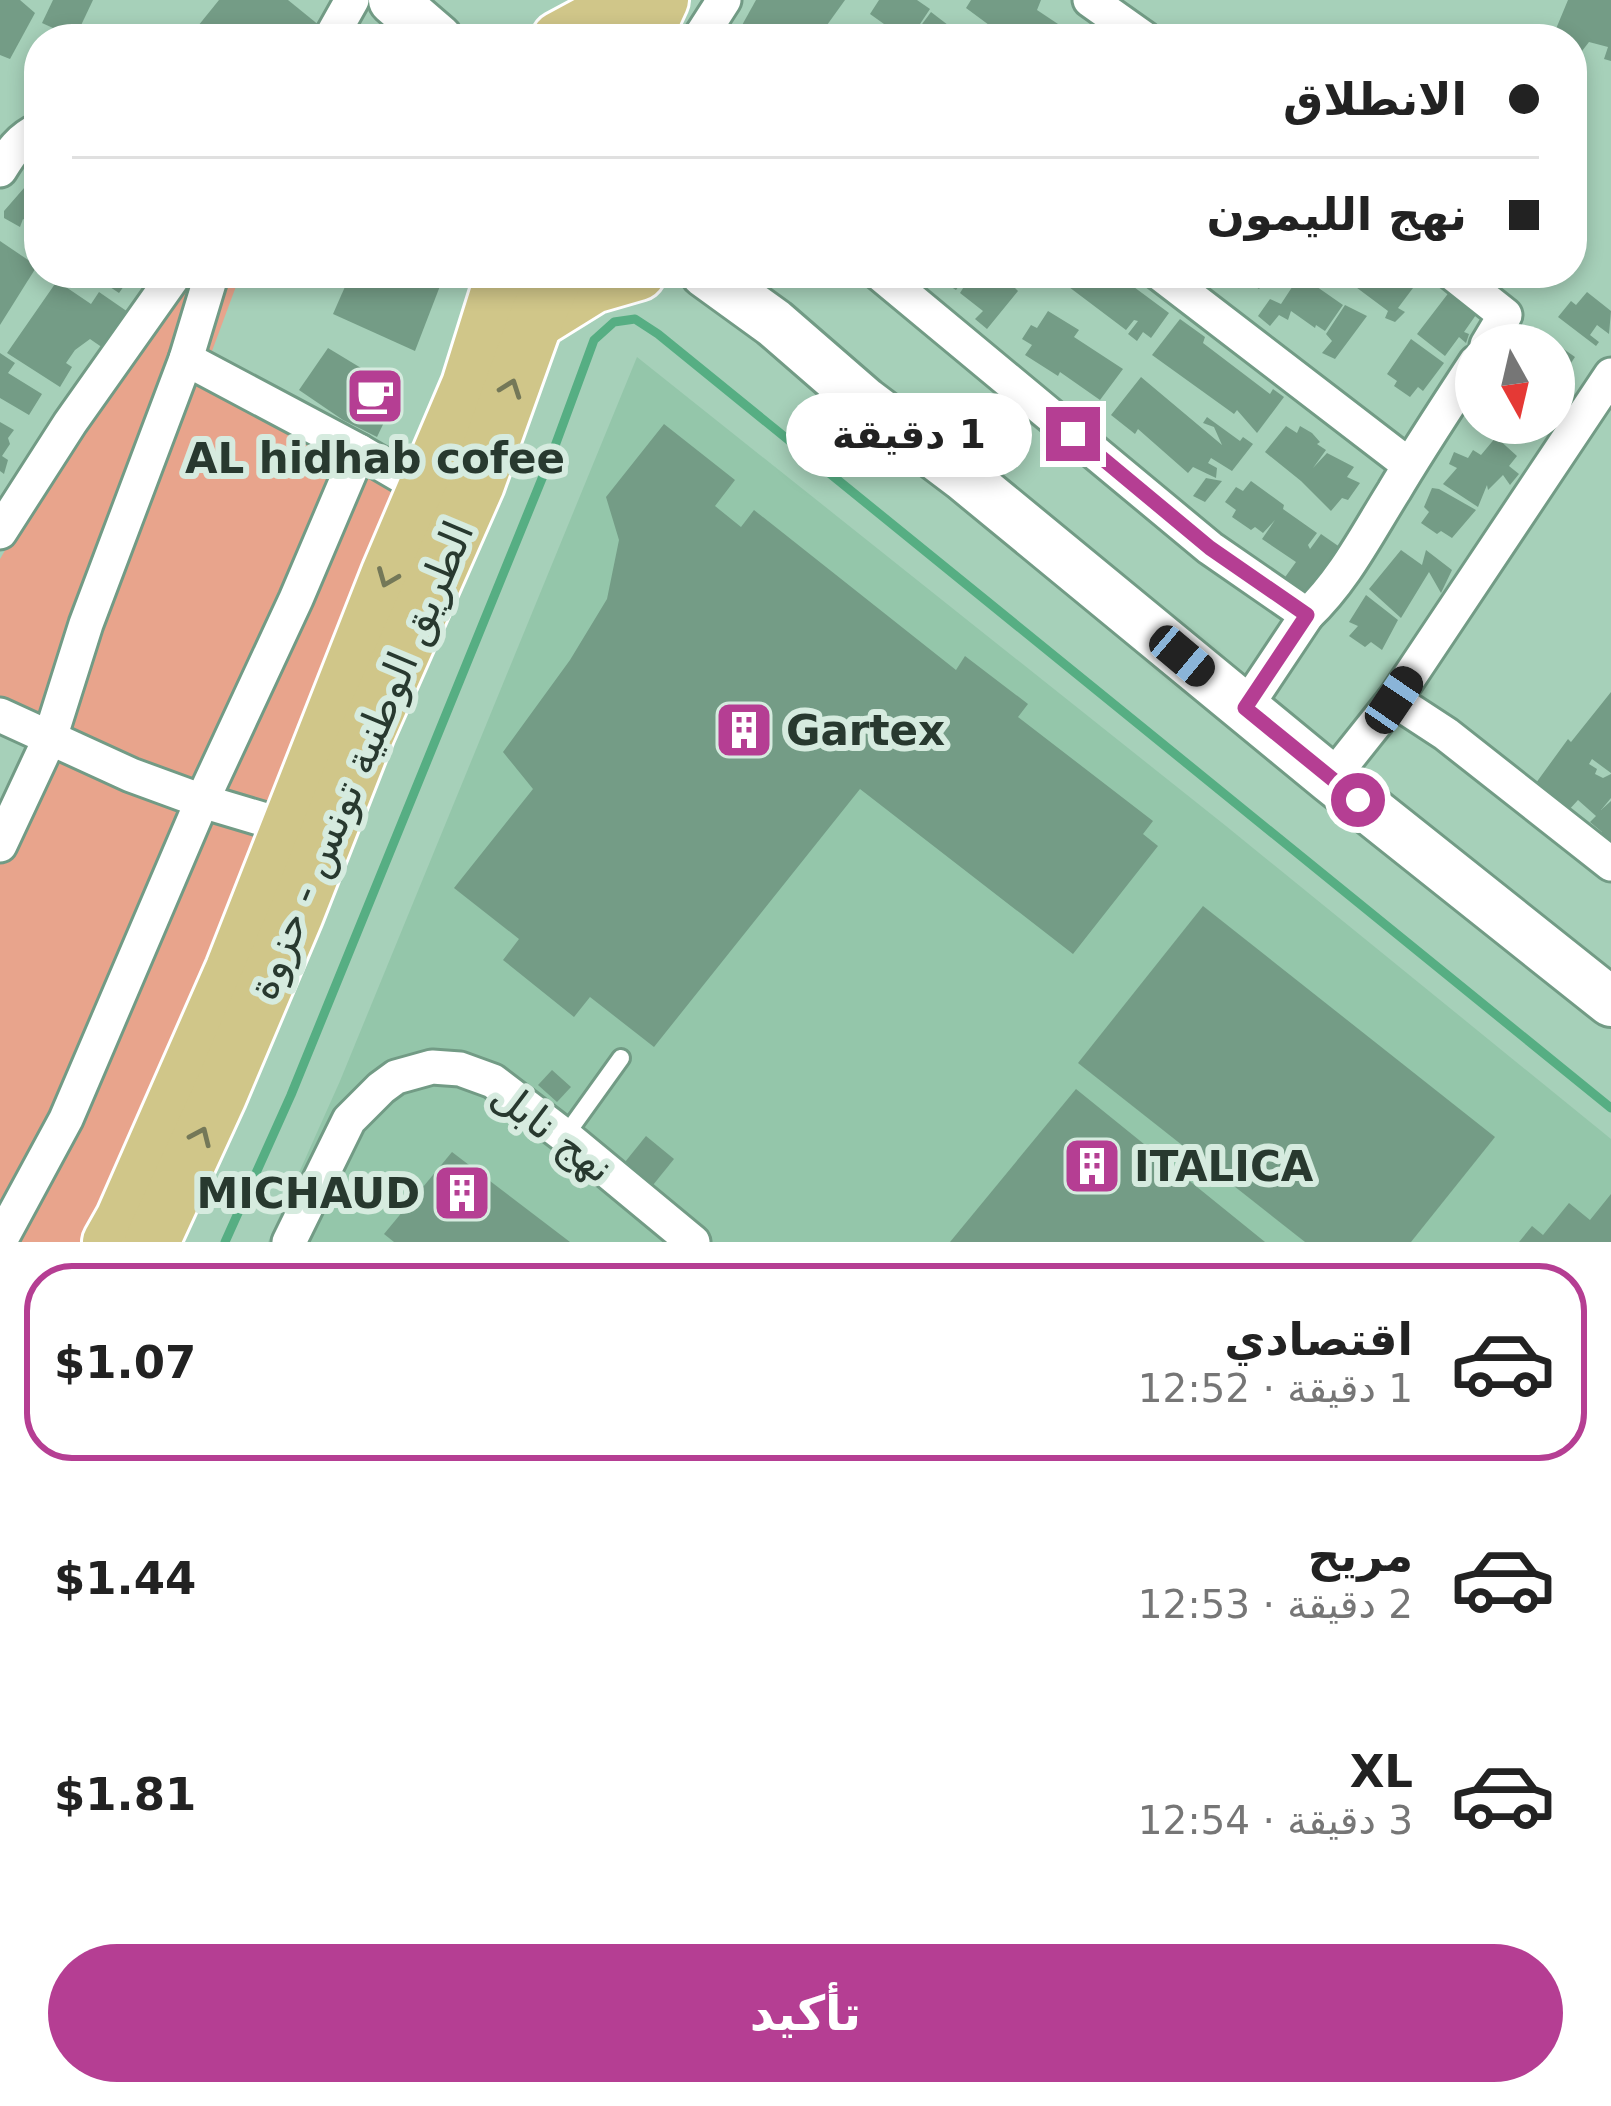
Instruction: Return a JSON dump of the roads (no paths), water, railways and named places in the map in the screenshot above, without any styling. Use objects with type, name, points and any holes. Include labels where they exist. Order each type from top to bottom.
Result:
[{"type":"main road","points":[[587,24],[627,16]]},
{"type":"main road","name":"الطريق الوطنية تونس - حزوة","points":[[110,1242],[233,969],[469,385],[499,288]]},
{"type":"main road","name":"الطريق الوطنية تونس - حزوة","points":[[152,1242],[219,1096],[367,733],[477,484],[550,288]]},
{"type":"main road","points":[[535,322],[590,288]]},
{"type":"street","points":[[392,0],[420,24]]},
{"type":"street","points":[[1090,0],[1124,24]]},
{"type":"street","points":[[0,170],[24,137]]},
{"type":"street","points":[[0,532],[165,288]]},
{"type":"street","points":[[0,845],[50,738],[86,624],[186,359],[207,288]]},
{"type":"street","points":[[726,288],[1611,1001]]},
{"type":"street","points":[[746,288],[774,323]]},
{"type":"street","points":[[897,288],[1210,548],[1307,615]]},
{"type":"street","points":[[1179,288],[1409,465]]},
{"type":"street","points":[[1471,288],[1505,315],[1500,324]]},
{"type":"street","points":[[186,359],[424,489]]},
{"type":"street","points":[[1331,779],[1394,700],[1611,376]]},
{"type":"street","points":[[1245,708],[1307,615],[1344,573],[1455,394]]},
{"type":"street","points":[[0,1241],[66,1119],[359,452]]},
{"type":"street","points":[[1394,700],[1446,734],[1611,864]]},
{"type":"street","points":[[0,715],[131,775],[289,827]]},
{"type":"street","name":"نهج نابل","points":[[290,1242],[349,1120],[396,1078],[432,1067],[460,1069],[493,1081],[693,1242]]},
{"type":"lane","points":[[565,1136],[621,1058]]},
{"type":"waterway","points":[[225,1242],[291,1095],[594,340],[614,322],[635,319],[1611,1108]]},
{"type":"place","name":"AL hidhab cofee","points":[[375,396]]},
{"type":"place","name":"Gartex","points":[[744,730]]},
{"type":"place","name":"ITALICA","points":[[1092,1166]]},
{"type":"place","name":"MICHAUD","points":[[462,1193]]}]
